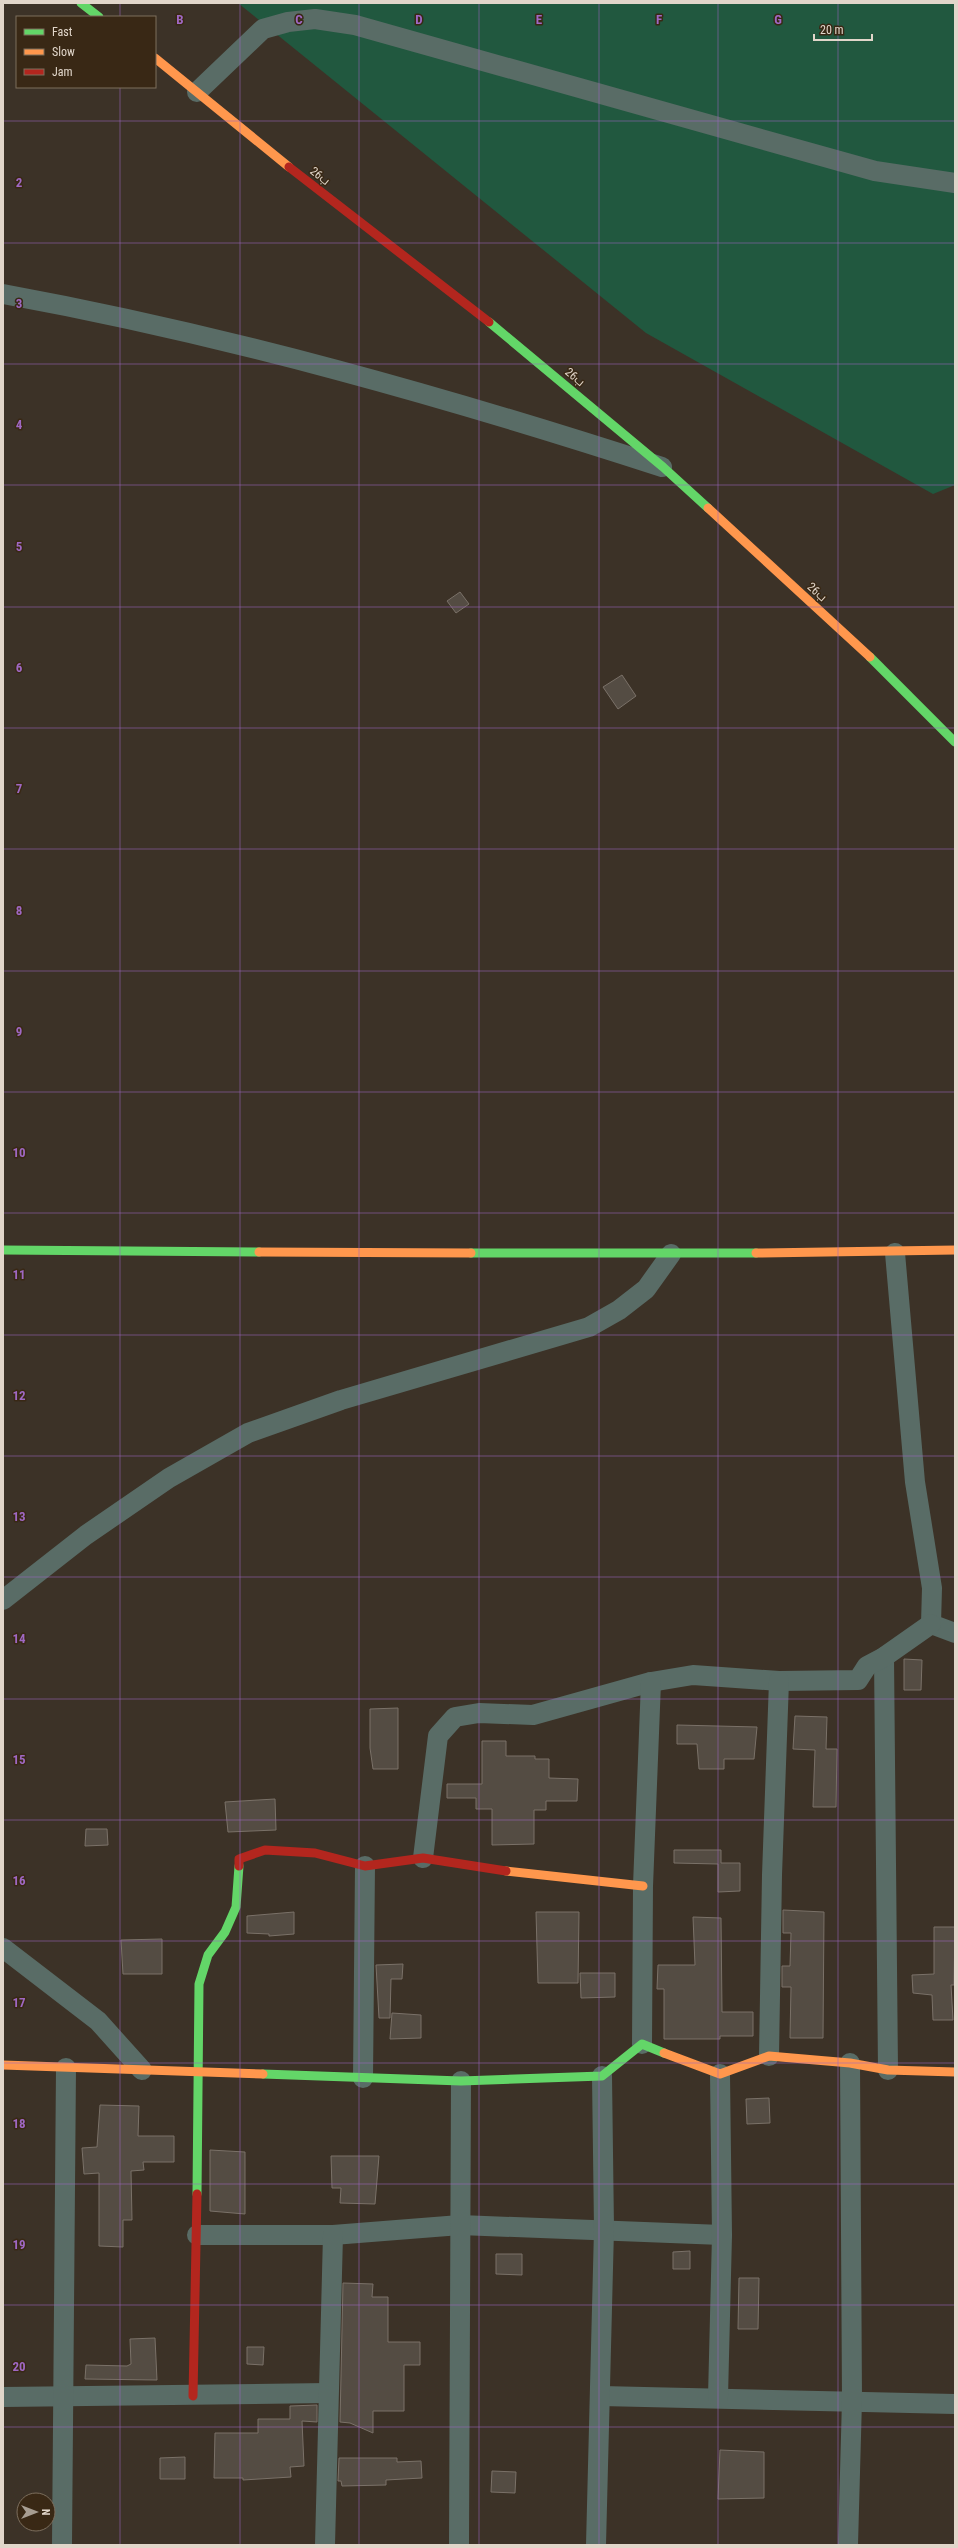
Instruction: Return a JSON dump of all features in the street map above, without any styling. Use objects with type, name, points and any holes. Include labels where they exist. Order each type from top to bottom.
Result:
[{"type":"main road","points":[[80,3],[98,16]]},
{"type":"main road","name":"26ب","points":[[156,59],[317,189],[525,350],[663,467],[859,646],[955,742]]},
{"type":"main road","points":[[3,1250],[671,1254],[895,1253],[955,1250]]},
{"type":"main road","points":[[194,2396],[199,1984],[208,1955],[225,1932],[236,1907],[239,1859],[265,1850],[315,1853],[365,1866],[423,1858],[535,1876],[643,1886]]},
{"type":"main road","points":[[3,2065],[461,2081],[602,2076],[642,2044],[720,2074],[769,2056],[850,2064],[888,2070],[955,2072]]},
{"type":"street","points":[[197,92],[263,29],[288,22],[315,19],[356,25],[875,171],[955,183]]},
{"type":"street","points":[[3,294],[205,336],[359,374],[512,418],[663,467]]},
{"type":"street","points":[[895,1253],[915,1482],[932,1588],[931,1624]]},
{"type":"street","points":[[3,1600],[86,1535],[163,1482],[248,1433],[341,1400],[589,1327],[619,1310],[646,1289],[671,1254]]},
{"type":"street","points":[[931,1624],[955,1633]]},
{"type":"street","points":[[423,1858],[438,1736],[455,1717],[479,1713],[533,1715],[651,1682],[692,1675],[779,1681],[858,1680],[867,1666],[884,1657],[931,1624]]},
{"type":"street","points":[[884,1657],[888,2070]]},
{"type":"street","points":[[769,2056],[772,1875],[779,1681]]},
{"type":"street","points":[[642,2044],[643,1886],[651,1682]]},
{"type":"street","points":[[363,2078],[365,1866]]},
{"type":"street","points":[[3,1948],[98,2021],[142,2070]]},
{"type":"street","points":[[848,2545],[852,2400],[850,2064]]},
{"type":"street","points":[[62,2545],[66,2068]]},
{"type":"street","points":[[718,2397],[722,2235],[720,2074]]},
{"type":"street","points":[[596,2545],[601,2396],[604,2229],[602,2076]]},
{"type":"street","points":[[459,2545],[461,2081]]},
{"type":"street","points":[[197,2235],[333,2235],[460,2225],[604,2229],[722,2235]]},
{"type":"street","points":[[325,2545],[333,2235]]},
{"type":"street","points":[[3,2397],[63,2398],[328,2393]]},
{"type":"street","points":[[601,2396],[852,2400],[955,2404]]},
{"type":"green space","points":[[238,3],[955,3],[955,485],[933,494],[646,333]]},
{"type":"building","points":[[460,592],[469,604],[456,613],[447,601]]},
{"type":"building","points":[[622,675],[636,696],[618,709],[603,687]]},
{"type":"building","points":[[904,1659],[922,1660],[921,1690],[904,1690]]},
{"type":"building","points":[[398,1708],[398,1769],[373,1769],[370,1748],[370,1709]]},
{"type":"building","points":[[795,1716],[827,1717],[826,1749],[837,1749],[836,1807],[813,1807],[815,1750],[793,1749]]},
{"type":"building","points":[[677,1725],[757,1727],[754,1759],[724,1759],[724,1769],[699,1769],[697,1744],[677,1744]]},
{"type":"building","points":[[482,1741],[506,1741],[506,1756],[535,1756],[535,1759],[549,1759],[549,1778],[578,1779],[577,1801],[546,1801],[546,1810],[534,1810],[534,1844],[492,1845],[492,1809],[476,1809],[476,1798],[447,1798],[447,1784],[482,1784]]},
{"type":"building","points":[[275,1799],[276,1830],[228,1832],[225,1802]]},
{"type":"building","points":[[86,1829],[107,1829],[108,1845],[85,1846]]},
{"type":"building","points":[[674,1850],[721,1850],[721,1863],[740,1863],[740,1891],[718,1892],[718,1864],[674,1863]]},
{"type":"building","points":[[783,1910],[824,1912],[823,2038],[790,2038],[791,1987],[782,1987],[782,1966],[790,1966],[791,1933],[783,1933]]},
{"type":"building","points":[[294,1912],[294,1934],[269,1936],[269,1934],[247,1933],[247,1916]]},
{"type":"building","points":[[536,1912],[579,1912],[578,1983],[538,1983]]},
{"type":"building","points":[[693,1917],[721,1918],[722,2012],[753,2012],[753,2036],[720,2036],[720,2039],[664,2039],[664,1989],[657,1989],[658,1965],[695,1965]]},
{"type":"building","points":[[934,1927],[955,1927],[954,1985],[951,1985],[953,2020],[933,2020],[932,1995],[913,1993],[912,1975],[934,1974]]},
{"type":"building","points":[[162,1939],[162,1974],[123,1974],[121,1940]]},
{"type":"building","points":[[403,1964],[402,1979],[391,1979],[390,2018],[379,2018],[376,1965]]},
{"type":"building","points":[[580,1973],[615,1973],[615,1997],[581,1998]]},
{"type":"building","points":[[392,2013],[421,2015],[421,2038],[390,2039]]},
{"type":"building","points":[[769,2098],[770,2123],[747,2124],[746,2099]]},
{"type":"building","points":[[100,2105],[139,2106],[138,2136],[174,2136],[174,2162],[143,2162],[144,2170],[131,2171],[132,2220],[123,2220],[123,2247],[99,2246],[99,2173],[84,2174],[82,2148],[97,2147]]},
{"type":"building","points":[[210,2150],[245,2152],[245,2214],[210,2211]]},
{"type":"building","points":[[331,2156],[379,2156],[375,2204],[340,2203],[341,2188],[332,2188]]},
{"type":"building","points":[[690,2251],[690,2269],[673,2269],[673,2252]]},
{"type":"building","points":[[496,2254],[522,2254],[522,2275],[496,2274]]},
{"type":"building","points":[[739,2278],[759,2278],[758,2329],[738,2329]]},
{"type":"building","points":[[343,2283],[373,2284],[372,2297],[388,2297],[388,2342],[420,2342],[420,2365],[404,2365],[404,2411],[373,2411],[373,2433],[350,2423],[340,2422]]},
{"type":"building","points":[[155,2338],[157,2380],[85,2379],[86,2365],[127,2366],[131,2364],[130,2339]]},
{"type":"building","points":[[247,2347],[264,2347],[263,2365],[247,2364]]},
{"type":"building","points":[[317,2405],[317,2422],[302,2421],[304,2466],[290,2467],[291,2477],[243,2480],[243,2478],[214,2478],[215,2433],[258,2433],[258,2419],[290,2419],[290,2406]]},
{"type":"building","points":[[720,2450],[764,2452],[764,2498],[718,2499]]},
{"type":"building","points":[[185,2457],[185,2479],[160,2479],[160,2458]]},
{"type":"building","points":[[339,2458],[397,2458],[397,2462],[421,2461],[422,2478],[386,2480],[386,2485],[342,2486],[341,2481],[338,2481]]},
{"type":"building","points":[[492,2471],[516,2472],[515,2493],[491,2492]]},
{"type":"traffic: fast","points":[[81,3],[98,16]]},
{"type":"traffic: fast","points":[[489,322],[663,467],[708,508]]},
{"type":"traffic: fast","points":[[870,657],[955,742]]},
{"type":"traffic: fast","points":[[3,1250],[259,1252]]},
{"type":"traffic: fast","points":[[471,1253],[756,1253]]},
{"type":"traffic: fast","points":[[197,2194],[199,1984],[208,1955],[225,1932],[236,1907],[239,1866]]},
{"type":"traffic: fast","points":[[263,2074],[461,2081],[602,2076],[642,2044],[664,2053]]},
{"type":"traffic: slow","points":[[156,59],[289,167]]},
{"type":"traffic: slow","points":[[708,508],[870,657]]},
{"type":"traffic: slow","points":[[756,1253],[955,1250]]},
{"type":"traffic: slow","points":[[259,1252],[471,1253]]},
{"type":"traffic: slow","points":[[506,1871],[643,1886]]},
{"type":"traffic: slow","points":[[664,2053],[720,2074],[769,2056],[850,2063],[888,2070],[955,2072]]},
{"type":"traffic: slow","points":[[3,2065],[263,2074]]},
{"type":"traffic: jam","points":[[289,167],[489,322]]},
{"type":"traffic: jam","points":[[239,1866],[239,1859],[265,1850],[315,1853],[365,1866],[423,1858],[506,1871]]},
{"type":"traffic: jam","points":[[193,2396],[197,2194]]}]
